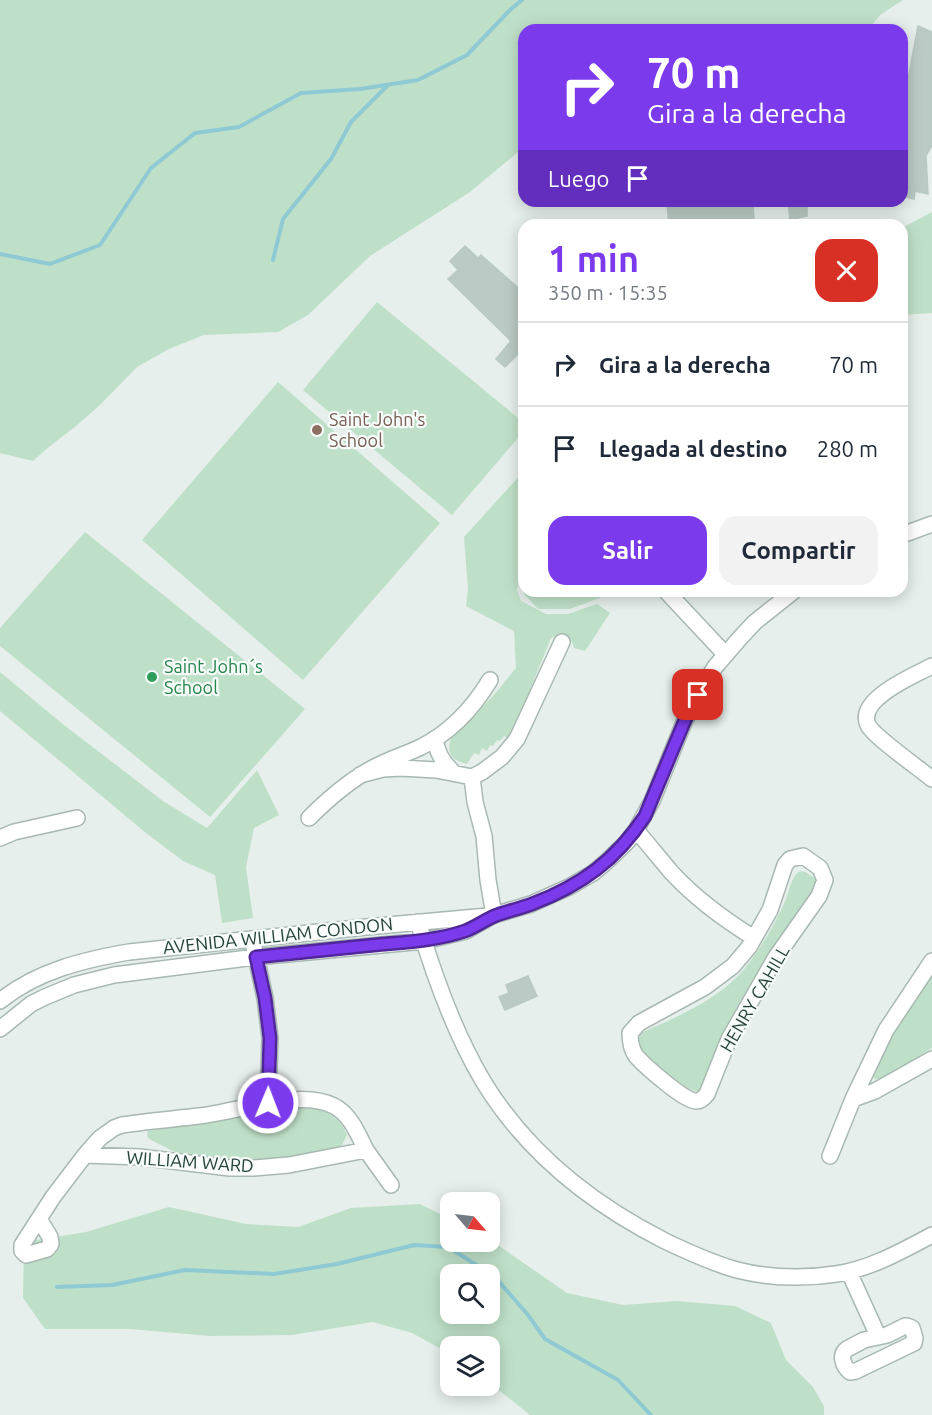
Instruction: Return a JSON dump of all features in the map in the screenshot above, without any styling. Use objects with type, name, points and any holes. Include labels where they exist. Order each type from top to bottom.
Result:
[{"type":"street","points":[[908,532],[932,524]]},
{"type":"street","points":[[672,597],[725,654]]},
{"type":"street","name":"AVENIDA WILLIAM CONDON","points":[[0,1000],[31,981],[60,968],[104,957],[154,948],[494,915],[531,904],[563,890],[582,880],[611,858],[636,830],[652,801],[674,746],[706,680],[725,654],[755,622],[786,597]]},
{"type":"street","points":[[360,775],[383,769],[401,768],[436,770],[472,777],[493,765],[517,739],[562,642]]},
{"type":"street","points":[[932,666],[882,694],[873,703],[866,716],[867,723],[876,734],[932,779]]},
{"type":"street","points":[[309,818],[333,795],[360,775],[436,739],[472,707],[490,680]]},
{"type":"street","points":[[436,739],[438,753],[454,773]]},
{"type":"street","points":[[472,777],[494,915]]},
{"type":"street","points":[[0,822],[7,835],[77,819]]},
{"type":"street","name":"HENRY CAHILL","points":[[636,830],[673,875],[731,924],[754,938]]},
{"type":"street","name":"HENRY CAHILL","points":[[803,856],[820,868],[825,880],[819,896],[776,957],[729,1039],[707,1094],[698,1101],[691,1100],[663,1082],[635,1054],[630,1042],[630,1033],[639,1023],[705,987],[734,966],[754,938],[770,910],[785,865],[790,859],[803,856]]},
{"type":"street","name":"AVENIDA WILLIAM CONDON","points":[[0,1029],[31,1004],[52,994],[74,985],[114,975],[256,957],[424,941],[466,931],[494,915]]},
{"type":"street","points":[[418,922],[435,972],[465,1046],[498,1104],[530,1142],[558,1170],[617,1214],[649,1233],[720,1265],[785,1277],[825,1276],[849,1272],[884,1259],[932,1235]]},
{"type":"street","points":[[252,938],[265,998],[270,1038],[268,1103]]},
{"type":"street","points":[[830,1156],[886,1030],[932,962]]},
{"type":"street","points":[[853,1100],[929,1066]]},
{"type":"street","name":"WILLIAM WARD","points":[[39,1219],[84,1155],[100,1138],[114,1128],[301,1099],[324,1102],[342,1111],[391,1185]]},
{"type":"street","name":"WILLIAM WARD","points":[[84,1155],[139,1157],[230,1168],[253,1168],[289,1165],[366,1150]]},
{"type":"street","points":[[849,1272],[878,1336]]},
{"type":"green space","points":[[0,0],[903,0],[880,15],[873,24],[518,24],[518,152],[470,192],[370,256],[308,315],[278,332],[204,335],[169,349],[137,367],[101,404],[33,461],[0,453]]},
{"type":"green space","points":[[932,212],[932,313],[908,315],[908,225]]},
{"type":"green space","points":[[377,302],[518,418],[518,438],[452,515],[303,390]]},
{"type":"green space","points":[[278,382],[440,523],[303,680],[142,540]]},
{"type":"green space","points":[[518,478],[518,597],[521,601],[546,614],[568,614],[597,604],[610,613],[585,651],[574,648],[569,637],[559,635],[551,638],[510,739],[504,736],[493,746],[490,745],[487,751],[482,748],[479,755],[474,753],[467,764],[451,756],[449,748],[451,738],[494,695],[516,668],[514,631],[466,606],[468,589],[464,537]]},
{"type":"green space","name":"Saint John´s School","points":[[85,532],[305,709],[210,817],[0,646],[0,628]]},
{"type":"green space","points":[[527,597],[602,597],[570,609],[538,609]]},
{"type":"green space","points":[[0,672],[64,725],[163,801],[207,828],[257,770],[279,815],[254,828],[246,867],[253,918],[222,923],[215,875],[183,861],[146,833],[0,711]]},
{"type":"green space","points":[[800,871],[816,879],[817,888],[742,999],[718,1045],[704,1086],[698,1091],[684,1086],[656,1066],[642,1051],[637,1044],[639,1036],[711,998],[735,979],[758,951],[782,908],[793,879]]},
{"type":"green space","points":[[932,971],[932,1048],[882,1080],[875,1079],[872,1075],[873,1064]]},
{"type":"green space","points":[[300,1106],[328,1113],[339,1121],[347,1135],[341,1147],[322,1152],[256,1161],[187,1155],[175,1152],[147,1137],[151,1127]]},
{"type":"green space","points":[[420,1204],[440,1214],[440,1252],[500,1252],[500,1247],[567,1293],[623,1305],[677,1301],[735,1306],[771,1323],[786,1360],[813,1387],[824,1406],[824,1415],[530,1415],[500,1391],[500,1336],[440,1336],[440,1348],[412,1333],[373,1322],[292,1335],[210,1336],[130,1329],[45,1329],[23,1298],[24,1242],[86,1232],[169,1207],[246,1224],[298,1227],[351,1208]]},
{"type":"building","points":[[918,26],[932,32],[932,145],[926,156],[928,194],[915,191],[914,199],[908,198],[908,79]]},
{"type":"building","points":[[668,207],[753,207],[754,219],[668,219]]},
{"type":"building","points":[[789,207],[807,207],[807,216],[790,219]]},
{"type":"building","points":[[465,246],[478,258],[481,255],[518,288],[518,354],[505,367],[496,359],[511,341],[448,279],[458,270],[450,261]]},
{"type":"building","points":[[528,976],[537,996],[505,1010],[499,997],[509,993],[506,985]]},
{"type":"waterway","points":[[0,254],[50,264],[100,245],[151,168],[195,133],[239,127],[301,93],[360,89],[418,80],[467,55],[522,0]]},
{"type":"waterway","points":[[273,260],[283,219],[331,159],[351,122],[387,86]]},
{"type":"waterway","points":[[57,1287],[112,1285],[185,1270],[274,1274],[337,1264],[414,1245],[448,1247],[494,1276],[528,1315],[545,1339],[618,1380],[651,1415]]},
{"type":"place","name":"Saint John's School","points":[[317,430]]},
{"type":"place","name":"Saint John´s School","points":[[152,677]]},
{"type":"route","points":[[268,1103],[270,1038],[265,998],[256,957],[424,941],[466,931],[494,915],[531,904],[582,880],[605,863],[627,842],[645,816],[685,720],[698,695]]}]
